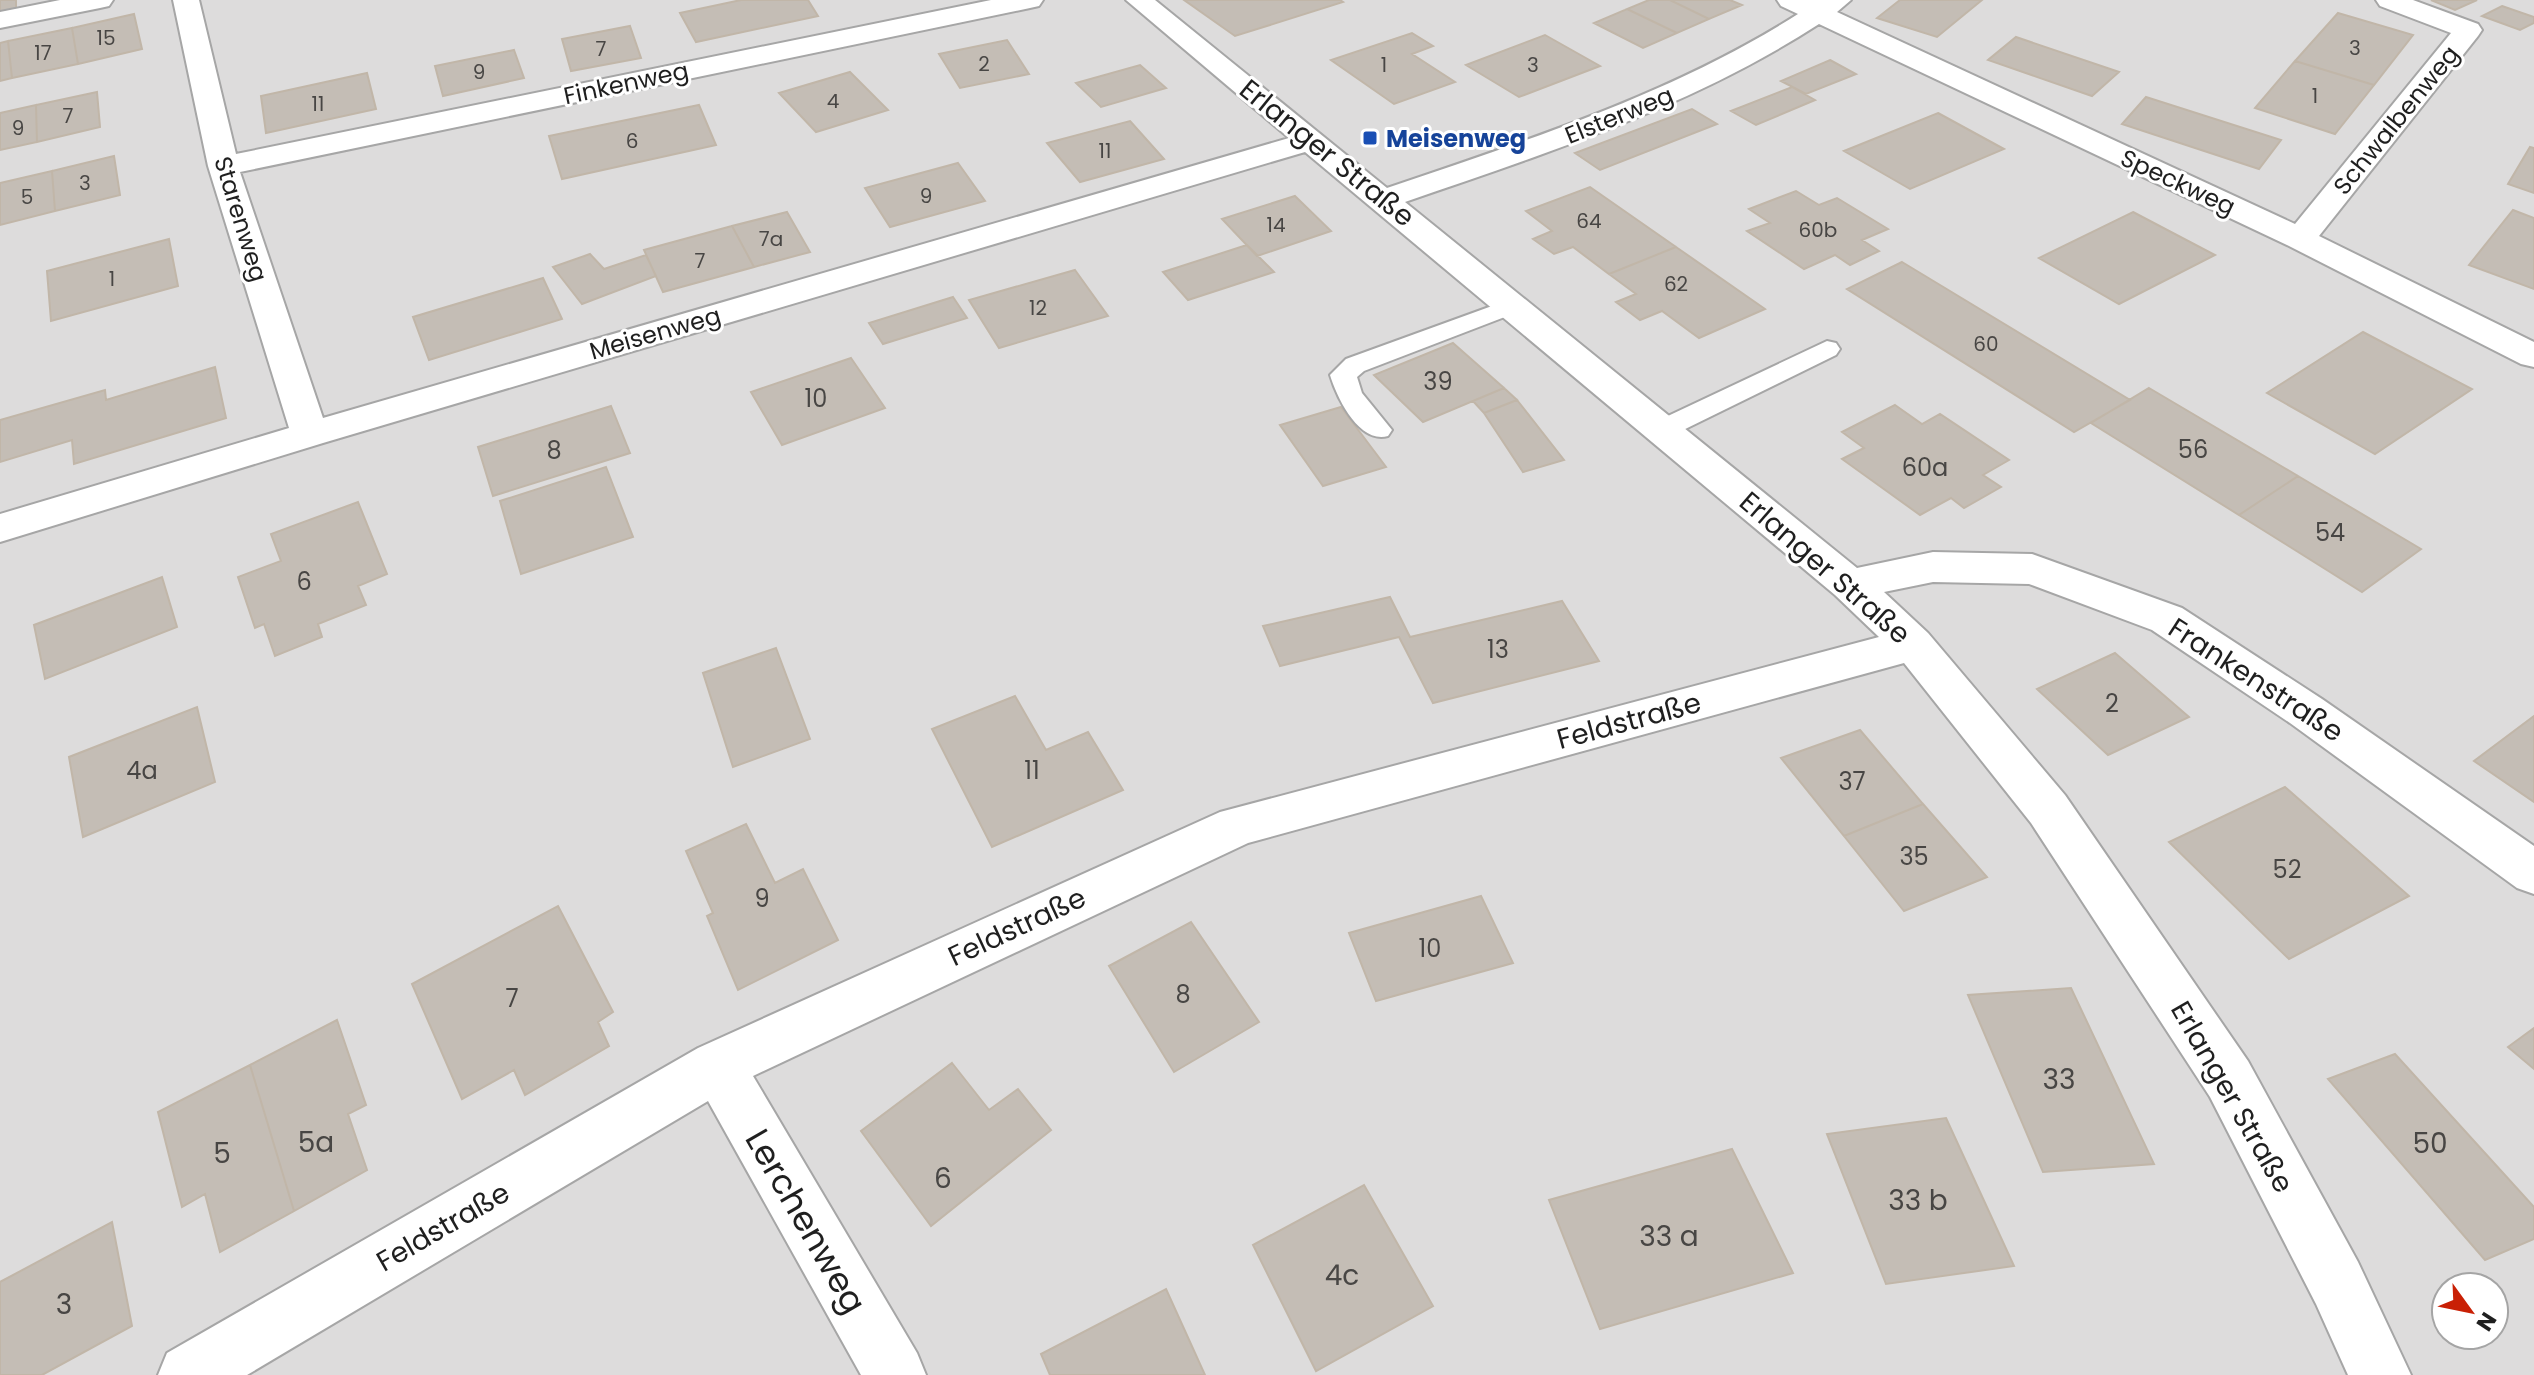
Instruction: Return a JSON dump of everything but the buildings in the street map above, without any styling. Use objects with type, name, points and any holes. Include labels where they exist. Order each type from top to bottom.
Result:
[{"type":"street","points":[[0,20],[42,6],[100,0]]},
{"type":"street","name":"Starenweg","points":[[186,0],[223,166],[310,434]]},
{"type":"street","name":"Finkenweg","points":[[223,166],[1030,0]]},
{"type":"street","name":"Erlanger Straße","points":[[1139,0],[1850,584],[1913,644],[2048,809],[2229,1079],[2337,1283],[2380,1375]]},
{"type":"street","name":"Speckweg","points":[[1790,0],[1829,6],[2534,356]]},
{"type":"street","name":"Schwalbenweg","points":[[2300,239],[2468,30],[2389,0]]},
{"type":"street","name":"Elsterweg","points":[[1384,199],[1548,143],[1674,94],[1745,58],[1829,6]]},
{"type":"street","name":"Meisenweg","points":[[0,528],[1311,141]]},
{"type":"street","name":"Frankenstraße","points":[[1850,584],[1933,567],[2032,569],[2167,619],[2306,711],[2534,873]]},
{"type":"street","name":"Feldstraße","points":[[189,1375],[717,1066],[1237,826],[1913,644]]},
{"type":"street","name":"Lerchenweg","points":[[717,1066],[895,1375]]},
{"type":"lane","points":[[1378,430],[1349,395],[1343,375],[1355,365],[1514,305]]},
{"type":"lane","points":[[1663,429],[1827,349]]},
{"type":"shaded area","points":[[0,0],[2534,0],[2534,1375],[0,1375]]},
{"type":"place","name":"Meisenweg","points":[[1370,138]]}]
